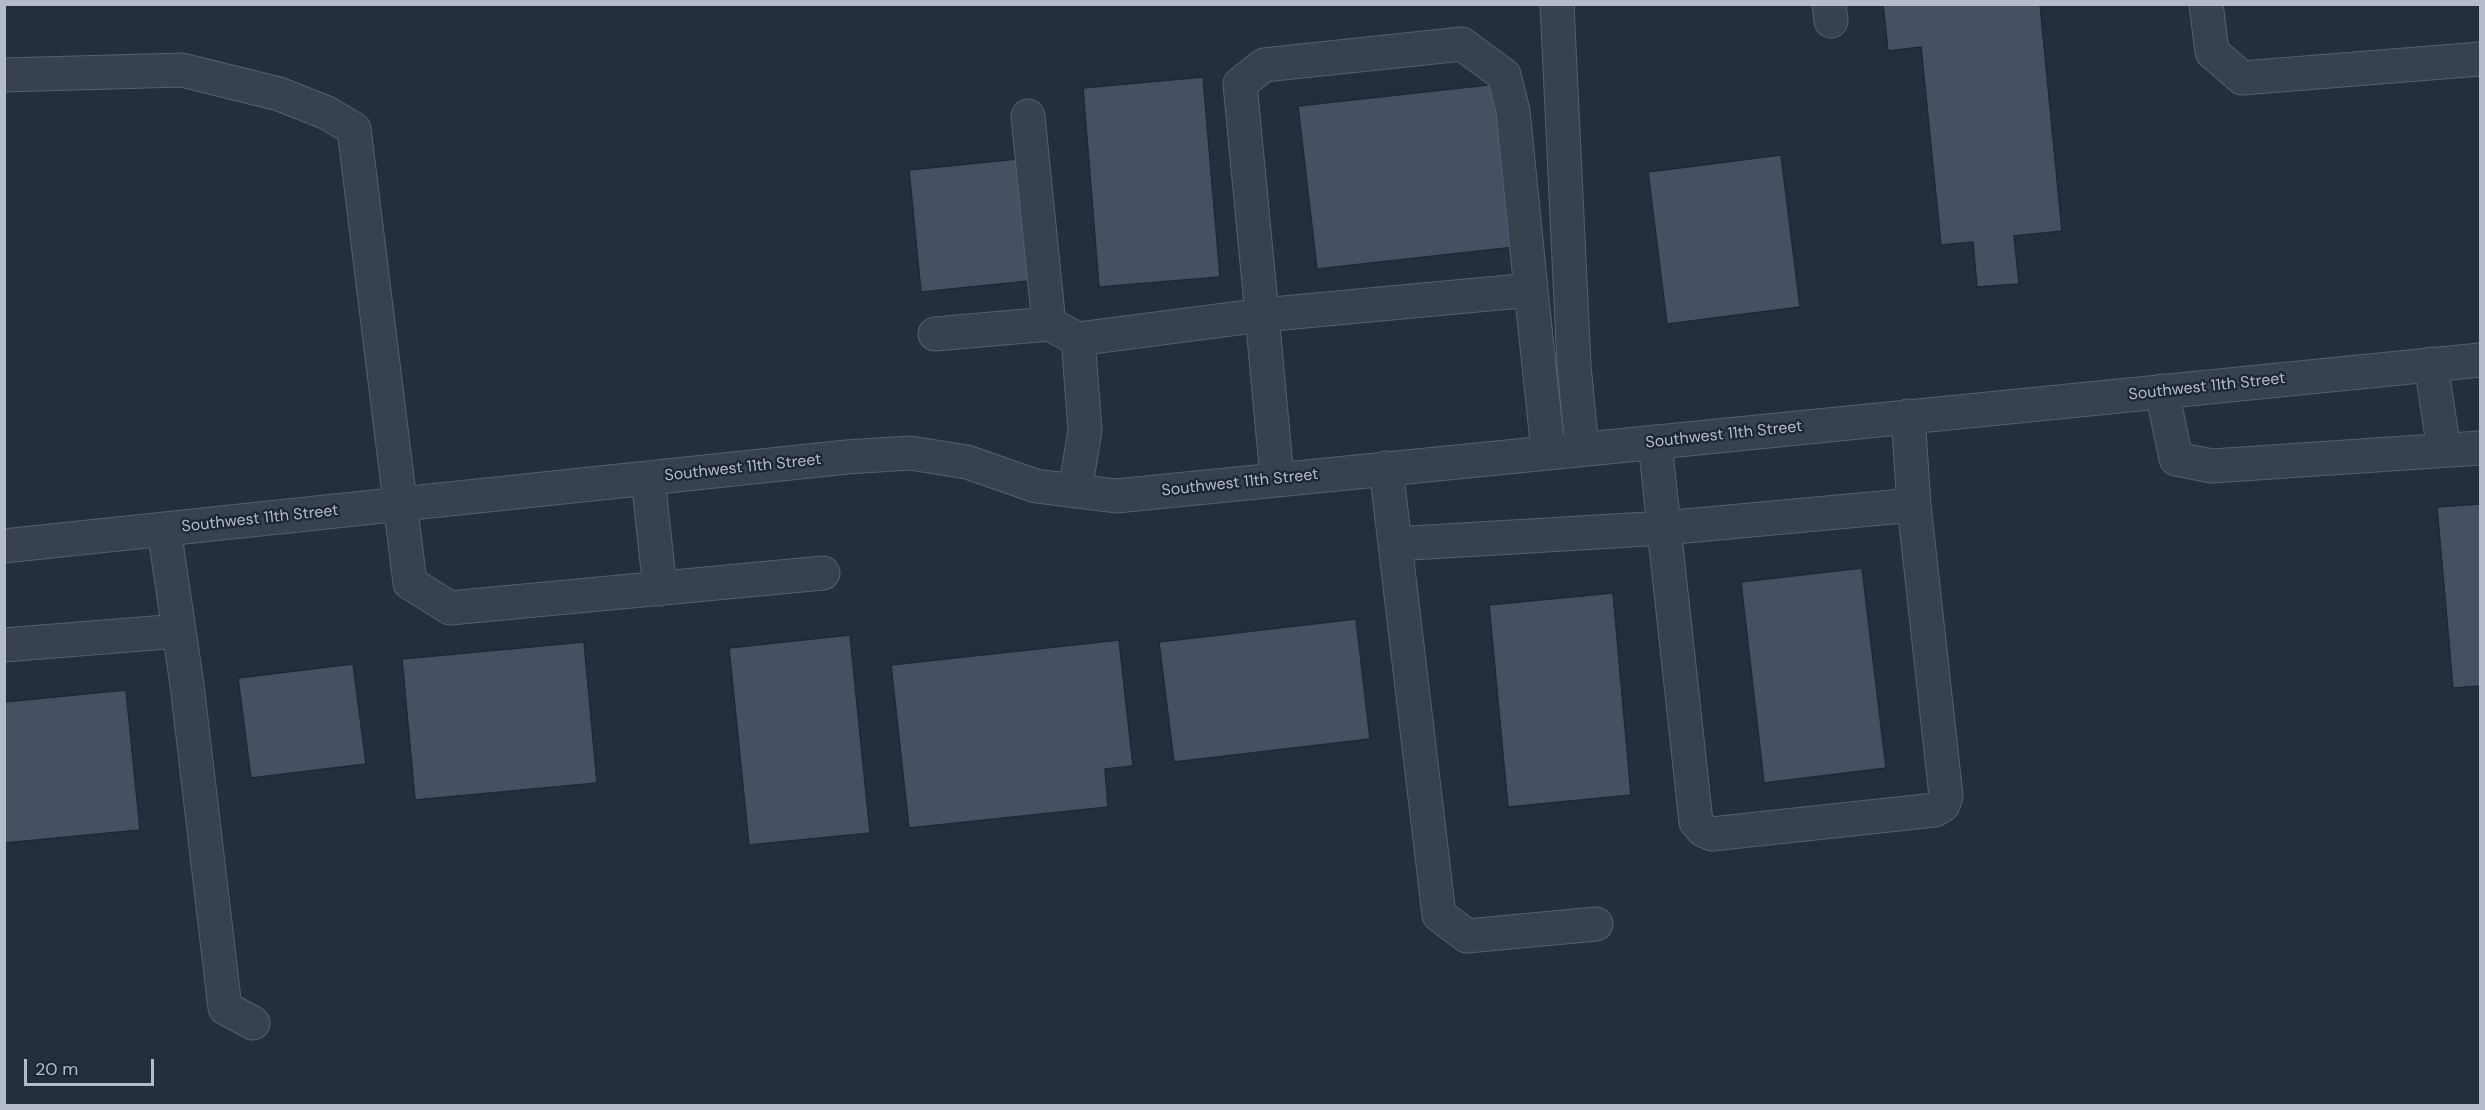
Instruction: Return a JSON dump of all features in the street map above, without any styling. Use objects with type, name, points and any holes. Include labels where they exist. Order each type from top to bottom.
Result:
[{"type":"street","points":[[1557,4],[1574,364],[1582,449]]},
{"type":"street","points":[[2206,4],[2212,52],[2242,78],[2481,59]]},
{"type":"street","points":[[1278,478],[1240,84],[1264,65],[1462,44],[1504,75],[1512,111],[1548,451]]},
{"type":"street","points":[[4,75],[182,70],[279,94],[327,113],[354,129],[410,583],[450,608],[823,573]]},
{"type":"street","points":[[1028,116],[1049,324]]},
{"type":"street","points":[[935,334],[1049,324],[1078,339],[1262,315],[1531,290]]},
{"type":"street","points":[[1075,491],[1085,430],[1078,339]]},
{"type":"street","name":"Southwest 11th Street","points":[[4,546],[847,457],[910,453],[967,462],[1036,486],[1116,496],[1548,451],[2481,360]]},
{"type":"street","points":[[2431,364],[2444,450]]},
{"type":"street","points":[[2162,391],[2176,459],[2212,466],[2481,448]]},
{"type":"street","points":[[1655,442],[1696,822],[1703,831],[1713,834],[1935,810],[1943,805],[1946,796],[1914,505],[1908,416]]},
{"type":"street","points":[[1386,468],[1439,915],[1467,936],[1596,924]]},
{"type":"street","points":[[648,478],[660,589]]},
{"type":"street","points":[[1395,544],[1664,528],[1914,505]]},
{"type":"street","points":[[164,530],[179,631],[225,1008],[253,1023]]},
{"type":"street","points":[[4,645],[179,631]]},
{"type":"building","points":[[1883,4],[2040,4],[2062,231],[2014,236],[2019,284],[1977,287],[1973,242],[1941,245],[1921,47],[1888,51]]},
{"type":"building","points":[[1203,77],[1220,277],[1099,287],[1083,88]]},
{"type":"building","points":[[1497,84],[1515,247],[1317,269],[1298,106]]},
{"type":"building","points":[[1781,155],[1800,307],[1667,324],[1648,172]]},
{"type":"building","points":[[1017,159],[1030,281],[921,292],[909,170]]},
{"type":"building","points":[[2480,504],[2480,686],[2453,688],[2437,507]]},
{"type":"building","points":[[1862,568],[1886,768],[1764,783],[1741,582]]},
{"type":"building","points":[[1613,593],[1631,795],[1508,807],[1489,605]]},
{"type":"building","points":[[1356,619],[1370,739],[1174,762],[1159,642]]},
{"type":"building","points":[[850,635],[870,833],[749,845],[729,648]]},
{"type":"building","points":[[1119,640],[1133,766],[1105,769],[1108,807],[909,828],[891,665]]},
{"type":"building","points":[[584,642],[597,783],[415,800],[402,659]]},
{"type":"building","points":[[353,664],[366,764],[251,778],[238,678]]},
{"type":"building","points":[[126,690],[140,830],[4,843],[4,702]]}]
